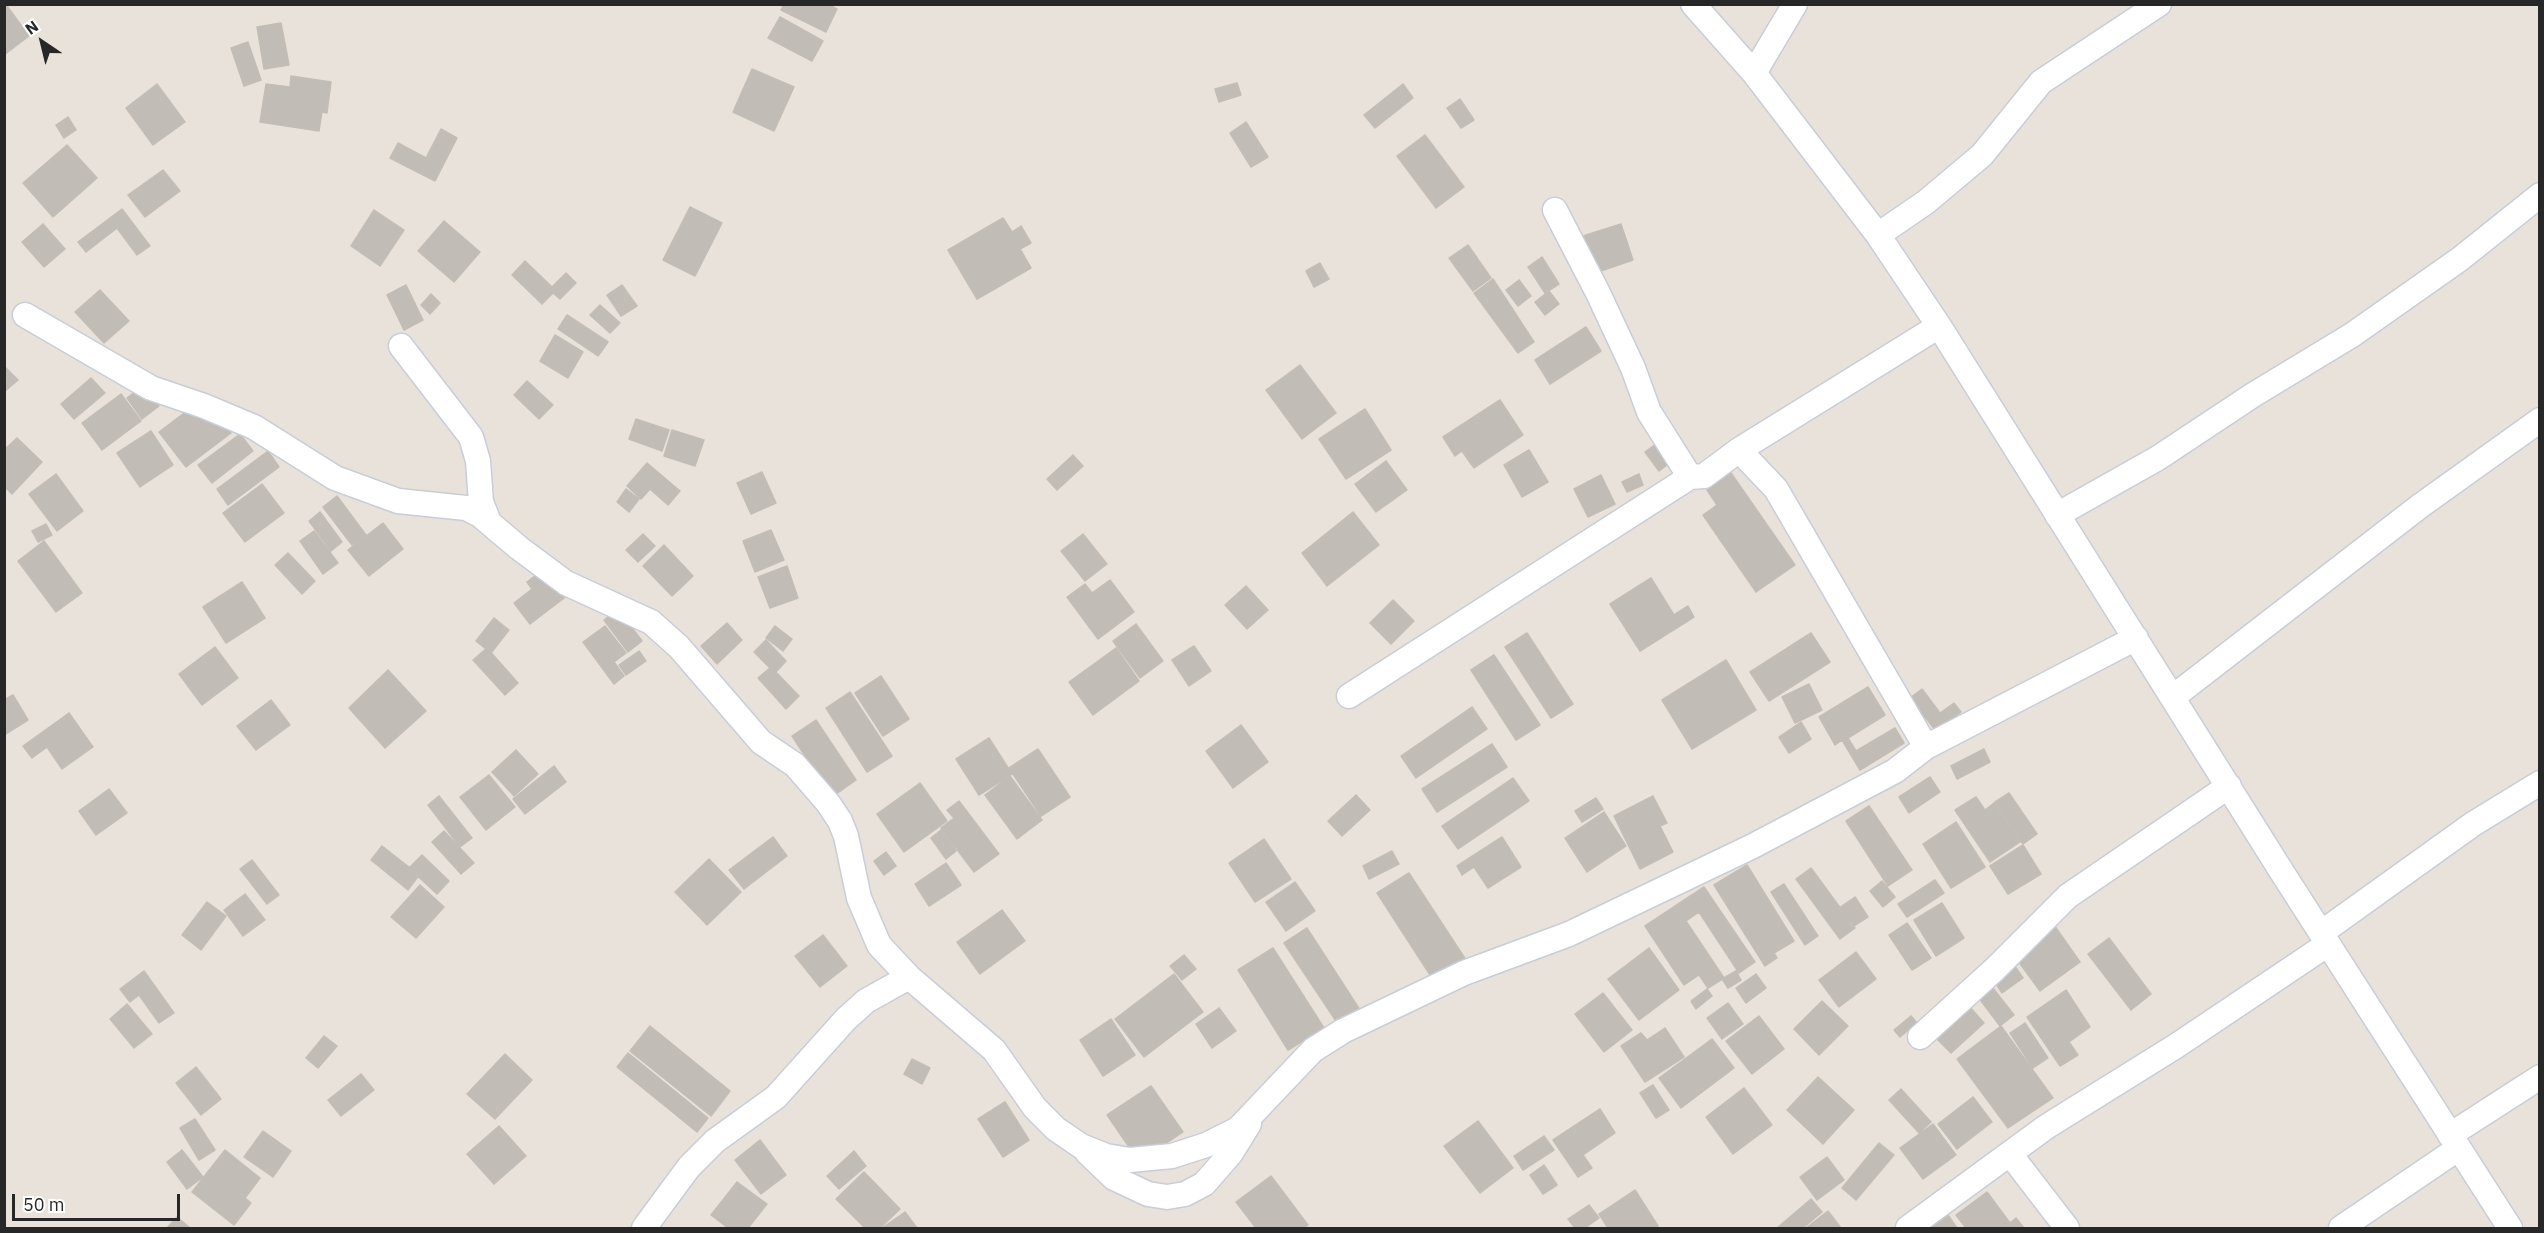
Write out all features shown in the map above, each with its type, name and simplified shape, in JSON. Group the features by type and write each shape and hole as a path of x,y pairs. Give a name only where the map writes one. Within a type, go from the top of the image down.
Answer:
{"street":[{"path":"1694,4 1754,73 1878,236 1939,326 2510,1228"},
{"path":"1754,73 1795,4"},
{"path":"1878,236 1926,202 1982,155 2041,82 2159,4"},
{"path":"2057,515 2158,458 2253,395 2352,335 2460,259 2540,195"},
{"path":"1555,210 1598,293 1633,368 1649,412 1690,477"},
{"path":"25,315 151,388 204,406 254,428 335,478 398,501 466,508 489,522 567,584 651,622 680,647 761,742 795,765 840,821 846,836 859,898 879,945 909,977 994,1050 1035,1108 1056,1129 1081,1146 1114,1178 1148,1194 1167,1197 1185,1194 1204,1184 1231,1153 1254,1114"},
{"path":"1349,696 1690,477 1704,476 1739,450 1939,326"},
{"path":"401,346 471,437 478,461 481,502 489,522"},
{"path":"2173,697 2420,506 2540,420"},
{"path":"1739,450 1776,489 1926,747"},
{"path":"1081,1146 1106,1156 1130,1160 1172,1156 1238,1129 1313,1050 1343,1031 1464,974 1569,934 1743,851 1895,771 1926,747 2136,638"},
{"path":"1908,1228 2046,1126 2195,1034 2325,939 2473,824 2540,783"},
{"path":"1920,1037 1995,969 2076,888 2229,786"},
{"path":"866,1001 891,957"},
{"path":"644,1228 689,1167 715,1141 776,1097 846,1019 866,1001 909,977"},
{"path":"2341,1228 2540,1077"},
{"path":"2010,1154 2067,1228"}],"building":[{"path":"784,4 827,4 837,9 826,32 781,10"},
{"path":"7,6 29,36 4,55 4,8"},
{"path":"780,17 823,41 812,61 768,38"},
{"path":"281,23 289,65 264,69 257,27"},
{"path":"248,42 261,80 244,86 231,48"},
{"path":"752,69 794,87 774,131 733,112"},
{"path":"291,76 331,82 327,113 322,112 319,131 260,122 266,84 290,87"},
{"path":"1237,83 1241,95 1219,102 1215,89"},
{"path":"157,84 185,122 153,145 126,108"},
{"path":"1403,84 1413,98 1375,128 1364,115"},
{"path":"1460,99 1474,120 1461,128 1447,108"},
{"path":"68,117 76,130 64,138 56,125"},
{"path":"1246,122 1268,157 1251,167 1230,133"},
{"path":"441,129 457,138 435,181 390,158 398,143 426,158"},
{"path":"1425,135 1464,187 1436,208 1397,156"},
{"path":"67,145 97,178 53,217 23,183"},
{"path":"163,170 180,191 145,217 128,195"},
{"path":"690,207 722,223 695,276 663,260"},
{"path":"122,209 150,246 137,255 117,228 86,252 78,242"},
{"path":"374,210 404,230 380,266 351,246"},
{"path":"1003,218 1012,232 1021,226 1031,243 1020,249 1031,268 977,299 948,250"},
{"path":"444,221 480,252 454,282 418,251"},
{"path":"43,224 65,249 44,267 22,242"},
{"path":"1621,224 1633,260 1595,273 1583,236"},
{"path":"1468,245 1491,278 1473,291 1449,258"},
{"path":"1542,257 1559,284 1545,293 1528,267"},
{"path":"525,261 552,287 566,273 576,283 560,299 553,293 542,304 512,275"},
{"path":"1320,263 1329,279 1314,287 1306,271"},
{"path":"1493,279 1534,342 1518,353 1474,293"},
{"path":"1519,280 1531,296 1518,306 1506,290"},
{"path":"406,285 423,320 404,330 387,295"},
{"path":"622,285 637,306 621,316 607,295"},
{"path":"100,290 129,321 104,343 75,312"},
{"path":"1549,291 1559,304 1545,315 1535,302"},
{"path":"431,294 440,303 430,314 421,305"},
{"path":"600,305 620,323 610,333 590,315"},
{"path":"567,315 608,342 598,356 558,329"},
{"path":"1586,327 1601,351 1550,384 1535,360"},
{"path":"555,335 583,352 568,378 540,361"},
{"path":"1300,365 1336,413 1302,439 1266,390"},
{"path":"4,366 18,380 4,392"},
{"path":"91,378 105,393 74,419 61,404"},
{"path":"527,381 553,405 539,419 514,395"},
{"path":"144,385 159,406 142,419 127,398"},
{"path":"121,394 141,421 102,450 82,423"},
{"path":"1500,400 1523,435 1474,468 1462,451 1455,456 1443,437"},
{"path":"196,404 211,424 219,417 231,433 186,467 159,432"},
{"path":"1365,409 1391,450 1346,479 1319,439"},
{"path":"636,419 669,430 662,451 629,439"},
{"path":"672,430 704,440 695,466 664,456"},
{"path":"151,431 173,465 140,487 117,453"},
{"path":"240,434 253,451 212,483 198,465"},
{"path":"17,438 42,462 12,494 4,486 4,450"},
{"path":"1660,441 1674,460 1659,471 1645,452"},
{"path":"1529,450 1548,482 1522,497 1504,465"},
{"path":"268,451 279,467 228,505 217,489"},
{"path":"1073,455 1083,466 1057,490 1047,479"},
{"path":"1386,461 1407,490 1376,512 1355,484"},
{"path":"647,463 680,491 668,505 650,489 641,499 627,486"},
{"path":"762,472 776,503 751,514 737,483"},
{"path":"1731,473 1795,565 1756,592 1703,515 1717,505 1707,490"},
{"path":"56,474 83,511 57,531 29,494"},
{"path":"1639,474 1643,485 1627,492 1622,482"},
{"path":"1601,475 1615,504 1588,517 1574,489"},
{"path":"262,484 284,513 245,542 223,513"},
{"path":"626,489 639,499 629,512 617,502"},
{"path":"337,496 366,535 352,545 323,507"},
{"path":"320,512 342,542 331,551 309,521"},
{"path":"1353,512 1379,545 1327,586 1302,553"},
{"path":"383,523 403,549 369,576 348,550"},
{"path":"46,524 52,535 38,542 32,531"},
{"path":"771,530 784,560 755,572 743,541"},
{"path":"314,531 338,563 323,574 300,541"},
{"path":"643,534 655,546 638,562 626,550"},
{"path":"1083,534 1107,564 1085,581 1061,551"},
{"path":"44,541 82,593 56,612 18,561"},
{"path":"664,545 693,576 672,596 643,566"},
{"path":"288,553 315,581 302,594 275,565"},
{"path":"787,566 798,598 770,608 758,577"},
{"path":"540,572 553,590 565,582 572,592 530,624 514,603 532,589 527,582"},
{"path":"1651,578 1674,615 1688,606 1694,617 1640,651 1610,604"},
{"path":"1110,580 1134,612 1098,639 1067,597 1085,584 1092,593"},
{"path":"242,582 265,618 226,643 203,607"},
{"path":"1246,586 1268,610 1247,629 1225,605"},
{"path":"1393,600 1414,621 1391,644 1370,623"},
{"path":"618,609 642,641 628,652 604,620"},
{"path":"494,618 509,630 491,653 476,641"},
{"path":"727,623 742,640 717,664 701,646"},
{"path":"1136,624 1163,661 1140,678 1113,641"},
{"path":"605,626 626,653 614,662 624,676 614,684 583,642"},
{"path":"775,626 792,639 783,651 766,638"},
{"path":"1527,633 1573,704 1551,718 1505,647"},
{"path":"1811,633 1830,662 1769,701 1750,672"},
{"path":"766,640 786,661 775,673 754,652"},
{"path":"1194,646 1211,671 1189,686 1172,660"},
{"path":"215,647 238,678 202,705 179,674"},
{"path":"487,648 518,683 505,695 473,660"},
{"path":"1116,648 1139,681 1093,715 1069,682"},
{"path":"639,651 646,661 626,675 619,665"},
{"path":"1494,655 1540,725 1516,740 1471,670"},
{"path":"1726,660 1756,710 1692,749 1662,700"},
{"path":"771,667 799,696 786,709 758,678"},
{"path":"388,670 426,711 385,748 349,708"},
{"path":"881,676 909,719 883,736 855,693"},
{"path":"1809,684 1822,710 1795,723 1782,697"},
{"path":"1868,687 1885,715 1848,738 1856,751 1895,728 1904,743 1860,770 1842,740 1835,745 1819,717"},
{"path":"1922,689 1940,713 1954,703 1961,712 1936,731 1910,698"},
{"path":"850,692 892,756 867,772 826,708"},
{"path":"13,695 28,720 4,735 4,700"},
{"path":"271,700 290,725 256,750 237,726"},
{"path":"1472,707 1487,729 1416,778 1401,756"},
{"path":"69,713 93,747 62,769 47,747 32,758 23,746"},
{"path":"816,720 856,780 832,797 792,736"},
{"path":"1801,722 1811,739 1789,753 1779,737"},
{"path":"1241,725 1268,762 1233,788 1206,751"},
{"path":"989,738 1012,774 979,795 956,759"},
{"path":"1492,744 1507,767 1437,812 1422,789"},
{"path":"1038,749 1070,797 1041,816 1009,768"},
{"path":"1984,749 1990,762 1957,779 1951,766"},
{"path":"516,750 538,774 514,796 492,772"},
{"path":"554,766 566,782 525,814 513,799"},
{"path":"489,775 515,807 486,830 460,797"},
{"path":"1010,776 1042,820 1017,839 985,795"},
{"path":"1930,777 1940,792 1909,813 1899,797"},
{"path":"1513,778 1529,801 1458,849 1442,826"},
{"path":"920,783 947,821 904,852 877,814"},
{"path":"109,789 127,813 96,835 79,811"},
{"path":"2009,793 2037,834 2023,844 1995,802"},
{"path":"1356,795 1370,810 1342,836 1328,821"},
{"path":"439,796 472,838 460,847 428,805"},
{"path":"1653,796 1667,823 1660,826 1673,852 1640,869 1614,816"},
{"path":"1976,797 1985,810 1994,803 2020,842 1990,862 1955,810"},
{"path":"1596,798 1603,809 1582,822 1575,811"},
{"path":"959,801 999,854 974,872 941,828 954,818 947,810"},
{"path":"1869,806 1912,870 1888,886 1846,821"},
{"path":"1604,812 1626,846 1587,872 1565,838"},
{"path":"1956,822 1985,867 1951,888 1923,844"},
{"path":"941,830 956,851 946,859 931,838"},
{"path":"444,831 474,863 461,874 432,842"},
{"path":"773,837 787,856 744,889 729,870"},
{"path":"1502,837 1521,867 1488,888 1474,867 1462,875 1457,866"},
{"path":"1264,839 1291,879 1255,902 1229,863"},
{"path":"2023,845 2041,874 2008,894 1990,866"},
{"path":"382,846 419,875 408,890 371,860"},
{"path":"1392,851 1399,864 1369,879 1363,866"},
{"path":"886,852 896,866 884,875 874,861"},
{"path":"422,855 449,881 437,894 409,868"},
{"path":"709,859 741,892 707,925 675,892"},
{"path":"252,860 279,895 267,904 240,869"},
{"path":"946,863 961,885 929,906 915,884"},
{"path":"1747,865 1794,941 1774,953 1777,958 1765,966 1714,885"},
{"path":"1811,868 1855,928 1840,939 1796,879"},
{"path":"1409,873 1466,960 1434,981 1377,893"},
{"path":"1935,880 1944,893 1907,917 1898,904"},
{"path":"1882,881 1895,897 1883,907 1870,891"},
{"path":"1295,882 1315,911 1286,931 1266,902"},
{"path":"1784,884 1818,936 1805,945 1771,892"},
{"path":"420,885 444,907 416,938 391,917"},
{"path":"1704,887 1755,962 1739,973 1699,912 1686,921 1724,978 1708,988 1699,975 1684,985 1645,926"},
{"path":"245,894 265,920 243,936 224,910"},
{"path":"1855,897 1868,917 1852,927 1839,908"},
{"path":"207,902 226,916 201,950 182,935"},
{"path":"1942,903 1964,938 1936,956 1914,920"},
{"path":"1002,910 1025,941 980,974 957,942"},
{"path":"1907,923 1931,958 1912,970 1889,935"},
{"path":"2054,925 2080,962 2040,991 2013,954"},
{"path":"1307,928 1360,1010 1338,1024 1284,943"},
{"path":"823,935 847,966 820,987 795,956"},
{"path":"2109,938 2151,994 2131,1010 2088,954"},
{"path":"1273,948 1324,1028 1288,1050 1238,970"},
{"path":"1649,948 1679,990 1639,1020 1608,979"},
{"path":"1856,952 1876,979 1839,1007 1819,980"},
{"path":"1184,955 1196,969 1182,980 1170,966"},
{"path":"2012,962 2023,978 2002,993 1991,976"},
{"path":"144,971 174,1013 159,1023 139,995 130,1002 120,989"},
{"path":"1736,971 1741,980 1728,988 1722,979"},
{"path":"1174,974 1203,1012 1144,1057 1115,1019"},
{"path":"1756,974 1766,988 1746,1003 1736,988"},
{"path":"1989,983 2014,1015 2000,1026 1975,993"},
{"path":"1707,989 1712,996 1696,1009 1691,1001"},
{"path":"2066,990 2090,1027 2069,1042 2078,1055 2060,1066 2027,1017"},
{"path":"1603,993 1632,1030 1604,1052 1575,1014"},
{"path":"1822,1001 1848,1026 1819,1055 1794,1029"},
{"path":"1728,1003 1743,1024 1722,1039 1707,1018"},
{"path":"127,1004 152,1034 134,1048 110,1019"},
{"path":"1969,1006 1984,1023 1951,1053 1935,1037"},
{"path":"1219,1008 1236,1031 1212,1048 1196,1024"},
{"path":"1759,1016 1784,1049 1752,1074 1726,1041"},
{"path":"1911,1016 1917,1023 1900,1037 1894,1030"},
{"path":"1111,1019 1135,1055 1103,1076 1080,1040"},
{"path":"2025,1023 2048,1058 2033,1068 2010,1033"},
{"path":"650,1026 730,1091 711,1116 630,1051"},
{"path":"2001,1026 2053,1098 2008,1128 1957,1059"},
{"path":"1665,1028 1684,1057 1645,1082 1621,1046 1641,1033 1647,1040"},
{"path":"324,1036 337,1046 318,1068 306,1058"},
{"path":"1712,1039 1734,1068 1681,1108 1659,1078"},
{"path":"628,1053 708,1118 697,1132 617,1067"},
{"path":"505,1054 532,1080 495,1119 467,1094"},
{"path":"912,1059 930,1068 922,1084 904,1074"},
{"path":"196,1067 221,1099 201,1115 176,1083"},
{"path":"361,1074 374,1090 341,1116 328,1100"},
{"path":"1818,1077 1854,1110 1823,1144 1787,1110"},
{"path":"1653,1085 1669,1110 1656,1118 1640,1093"},
{"path":"1151,1086 1183,1132 1153,1152 1136,1157 1107,1115"},
{"path":"1744,1088 1772,1125 1733,1154 1706,1117"},
{"path":"1901,1089 1931,1122 1919,1133 1889,1100"},
{"path":"1973,1097 1992,1122 1957,1149 1938,1124"},
{"path":"1005,1102 1029,1140 1003,1157 978,1119"},
{"path":"1600,1109 1615,1133 1583,1155 1592,1168 1578,1177 1553,1140"},
{"path":"195,1119 215,1150 199,1160 180,1128"},
{"path":"1478,1121 1513,1168 1480,1193 1444,1146"},
{"path":"1933,1124 1956,1155 1923,1179 1900,1148"},
{"path":"499,1126 526,1156 494,1184 467,1154"},
{"path":"263,1131 291,1151 273,1177 244,1157"},
{"path":"1544,1136 1554,1150 1523,1170 1514,1156"},
{"path":"760,1140 786,1175 761,1194 735,1160"},
{"path":"1879,1143 1894,1155 1856,1200 1842,1188"},
{"path":"182,1150 203,1177 187,1189 167,1162"},
{"path":"225,1150 260,1178 245,1198 251,1203 234,1225 192,1192"},
{"path":"854,1151 866,1166 839,1189 827,1176"},
{"path":"1827,1157 1844,1180 1817,1200 1800,1177"},
{"path":"1544,1165 1557,1185 1543,1194 1530,1175"},
{"path":"864,1172 900,1209 880,1228 865,1228 836,1199"},
{"path":"1271,1176 1308,1225 1304,1228 1256,1228 1236,1202"},
{"path":"737,1182 767,1204 748,1228 728,1228 711,1215"},
{"path":"1635,1190 1658,1226 1608,1228 1599,1214"},
{"path":"1987,1192 2010,1223 2016,1218 2024,1228 1966,1228 1956,1215"},
{"path":"1811,1199 1822,1212 1803,1228 1777,1228"},
{"path":"1589,1205 1599,1218 1585,1228 1575,1228 1568,1219"},
{"path":"1828,1211 1841,1228 1806,1228"},
{"path":"905,1212 917,1228 882,1228"},
{"path":"1948,1215 1957,1228 1927,1228"},
{"path":"177,1217 190,1228 167,1228"}]}
